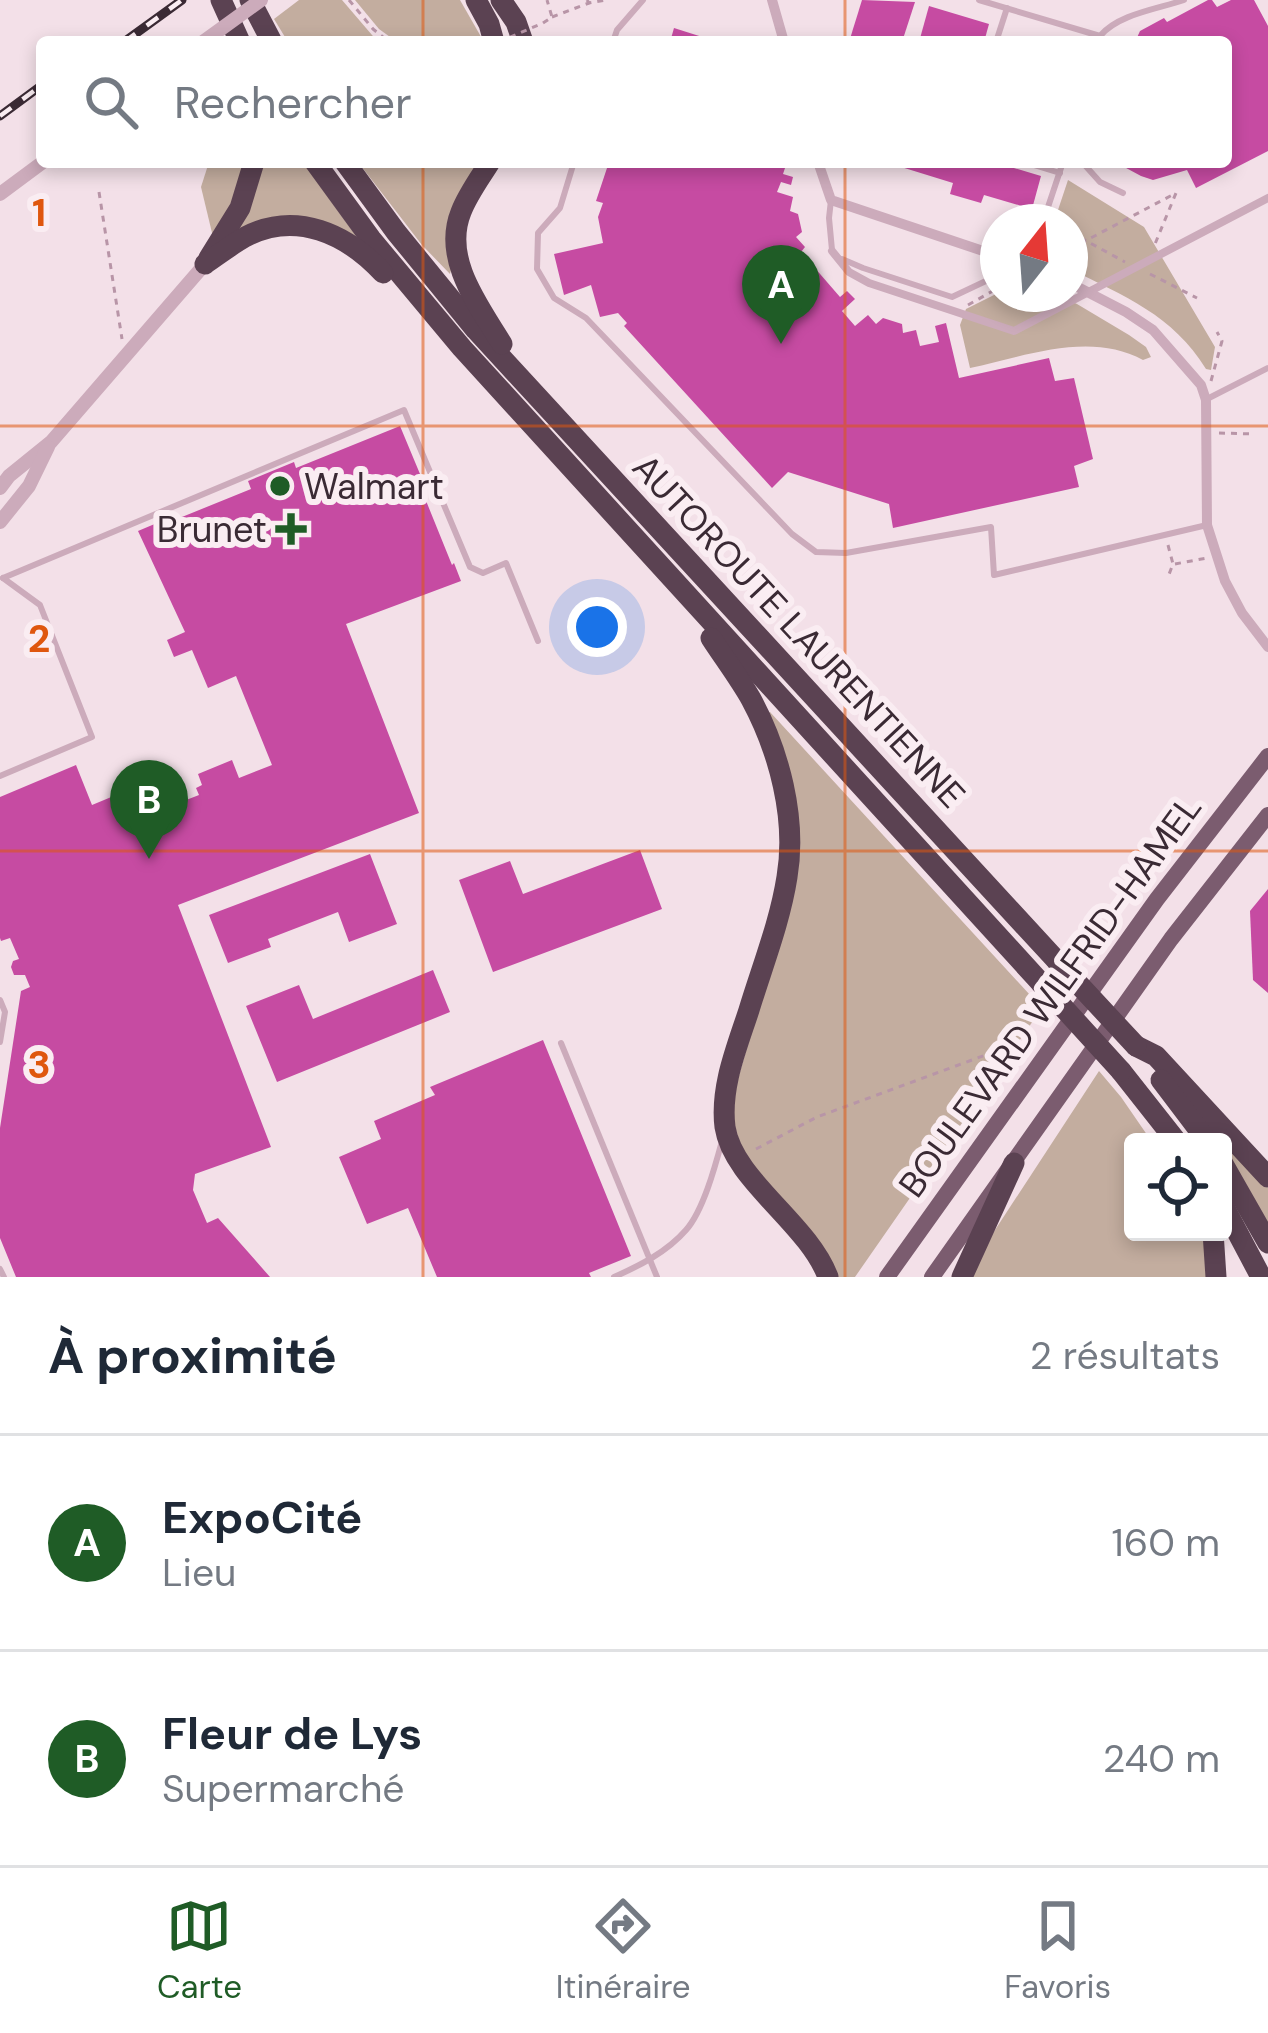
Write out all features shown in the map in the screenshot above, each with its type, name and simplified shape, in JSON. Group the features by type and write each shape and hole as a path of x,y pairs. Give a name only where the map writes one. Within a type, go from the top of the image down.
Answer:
{"highway":[{"path":"221,0 238,36"},
{"path":"250,0 269,36"},
{"path":"501,0 521,36"},
{"path":"476,1 494,36"},
{"path":"205,264 240,208 252,168"},
{"name":"AUTOROUTE LAURENTIENNE","path":"319,168 422,301 1121,1071 1170,1133"},
{"name":"AUTOROUTE LAURENTIENNE","path":"350,168 435,281 531,390 1136,1046 1201,1133"},
{"path":"486,168 458,222 461,272 531,390"},
{"path":"205,264 262,230 304,227 354,244 396,286 422,301"},
{"path":"678,587 752,701 778,767 790,821 788,874 727,1082 725,1126 737,1156 812,1246 828,1277"},
{"path":"1136,1046 1156,1056 1268,1178"},
{"path":"962,1277 1014,1163"},
{"path":"1232,1180 1268,1243"},
{"path":"1232,1222 1262,1277"},
{"path":"1214,1241 1216,1277"}],"main road":[{"name":"BOULEVARD WILFRID-HAMEL","path":"887,1277 1157,899 1268,756"},
{"name":"BOULEVARD WILFRID-HAMEL","path":"932,1277 1171,939 1268,815"}],"street":[{"path":"211,36 261,0"},
{"path":"772,0 782,36"},
{"path":"0,194 36,167"},
{"path":"820,168 831,200 980,250"},
{"path":"832,251 849,272 869,283 1014,331 1268,198"},
{"path":"0,488 51,442 205,264"},
{"path":"1089,292 1153,330 1201,385 1206,400 1207,525 1215,556 1241,613 1268,646"},
{"path":"0,522 29,486 51,442"}],"lane":[{"path":"615,36 643,0"},
{"path":"979,0 1091,36"},
{"path":"1102,36 1116,22 1184,0"},
{"path":"998,36 1006,8"},
{"path":"572,168 560,208 538,233 537,269 554,298 586,318 792,534 816,552 846,553 991,527 994,575 1207,525"},
{"path":"1044,168 1060,173"},
{"path":"1049,204 1061,168"},
{"path":"1087,168 1100,182 1124,193"},
{"path":"831,200 832,251 846,262 952,297 980,284"},
{"path":"1206,400 1268,368"},
{"path":"2,577 404,410 470,567 483,573 506,563 538,641"},
{"path":"0,776 92,737 40,605 2,577"},
{"path":"0,1000 5,1012 0,1042"},
{"path":"561,1043 657,1277"},
{"path":"614,1277 650,1259 688,1229 706,1191 725,1126"},
{"path":"0,1269 4,1277"}],"path":[{"path":"350,0 382,36"},
{"path":"547,0 552,17"},
{"path":"511,36 588,1 605,0"},
{"path":"99,192 125,358"},
{"path":"1088,240 1176,194 1147,262"},
{"path":"957,311 980,298"},
{"path":"1206,400 1222,341 1217,332"},
{"path":"1205,433 1255,434"},
{"path":"1165,535 1173,564 1168,578"},
{"path":"1173,564 1215,556"},
{"path":"737,1156 817,1117 1022,1042"}],"shaded area":[{"path":"299,0 342,0 373,36 284,36 274,19"},
{"path":"355,0 460,0 481,36 389,36"},
{"path":"207,168 243,168 239,194 213,237 201,187"},
{"path":"258,168 307,168 359,240 340,232 232,236"},
{"path":"363,168 476,168 450,274"},
{"path":"1068,180 1144,227 1215,347 1211,370 1163,321 1088,278 1088,204 1060,204"},
{"path":"980,302 980,312 1088,311 1146,347 1151,357 1143,360 1101,347 1080,347 970,368 960,325 966,309"},
{"path":"770,712 1042,1008 855,1277 833,1277 793,1226 754,1170 734,1120 733,1096 789,902 766,714"},
{"path":"1099,1071 1146,1133 1124,1133 1124,1241 1204,1241 1207,1277 969,1277"},
{"path":"1232,1148 1268,1188 1268,1225 1232,1162"}],"building":[{"path":"862,0 915,2 904,36 851,36"},
{"path":"1208,0 1217,7 1231,0 1254,0 1268,26 1268,151 1196,188 1187,170 1153,180 1126,168 1232,168 1232,36 1138,36 1164,18 1167,22"},
{"path":"929,6 989,24 986,36 921,36"},
{"path":"674,28 699,36 672,36"},
{"path":"607,168 785,168 783,174 793,177 791,185 781,182 777,192 793,197 790,211 798,214 802,232 796,237 805,247 801,252 840,297 847,291 855,299 842,311 855,326 868,315 876,324 883,318 902,324 903,333 916,330 920,346 939,342 935,326 946,323 959,378 1049,358 1055,381 1074,378 1093,459 1074,466 1079,487 893,528 889,504 788,472 772,488 624,326 627,323 618,313 600,317 591,285 564,295 554,254 603,243 598,217 603,203 596,201"},
{"path":"904,168 1014,168 1041,176 1033,204 984,195 981,203 950,194 953,183"},
{"path":"400,426 461,581 346,624 419,813 178,905 271,1147 195,1174 193,1190 207,1223 218,1218 270,1277 16,1277 0,1238 0,1128 21,991 30,987 25,975 14,975 11,967 19,959 10,938 0,938 0,797 76,765 92,805 133,788 138,800 174,785 181,802 199,795 198,774 232,760 239,778 272,765 236,676 208,688 192,650 174,657 167,640 185,632 138,531 251,489 248,481 294,462 296,468"},
{"path":"640,850 662,909 493,972 459,880 510,861 523,894"},
{"path":"370,854 397,924 349,942 338,912 268,939 271,947 228,963 209,915"},
{"path":"1268,889 1268,993 1253,980 1250,911"},
{"path":"433,970 450,1012 277,1082 246,1006 299,985 313,1019"},
{"path":"543,1040 631,1256 589,1273 591,1277 437,1277 408,1208 367,1224 339,1157 381,1139 374,1121 435,1095 430,1087"}],"railway":[{"path":"132,36 182,0"},
{"path":"0,116 36,89"}],"place":[{"name":"ExpoCité","path":"781,344"},
{"name":"Walmart","path":"280,486"},
{"name":"Brunet","path":"291,529"},
{"name":"Fleur de Lys","path":"149,859"}]}
